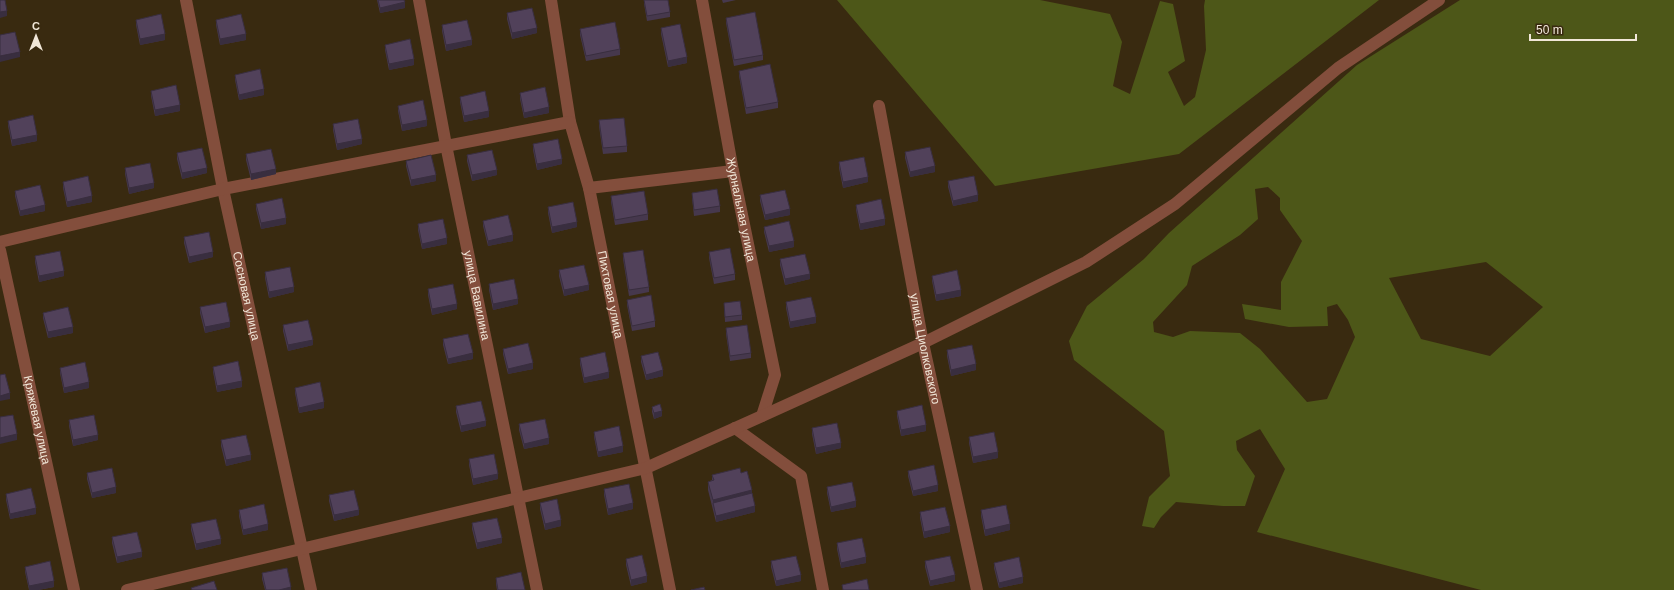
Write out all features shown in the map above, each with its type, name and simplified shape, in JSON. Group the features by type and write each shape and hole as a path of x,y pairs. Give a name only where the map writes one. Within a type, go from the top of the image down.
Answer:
{"street":[{"name":"Сосновая улица","path":"186,0 223,189 311,590"},
{"name":"улица Вавилина","path":"419,0 446,145 536,590"},
{"name":"Пихтовая улица","path":"552,0 570,122 589,188 670,590"},
{"name":"Журнальная улица","path":"702,0 733,171 775,375 762,416"},
{"path":"127,590 517,500 646,468 762,416 922,343 1086,262 1175,204 1338,68 1439,0"},
{"name":"улица Циолковского","path":"879,106 922,343 977,590"},
{"path":"0,242 223,189 570,122"},
{"path":"589,188 733,171"},
{"name":"Кряжевая улица","path":"0,250 74,590"},
{"path":"735,428 801,476 823,590"}],"green space":[{"path":"837,0 1040,0 1110,14 1122,42 1113,86 1130,94 1160,1 1173,4 1185,61 1168,72 1184,106 1195,97 1206,50 1205,0 1379,0 1179,154 995,186"},
{"path":"1460,0 1674,0 1674,590 1481,590 1257,532 1285,469 1260,429 1236,441 1237,450 1255,476 1245,506 1223,506 1176,502 1161,517 1154,528 1142,526 1149,497 1170,476 1164,431 1074,360 1069,341 1087,306 1144,259 1169,233 1357,65","holes":["1268,187 1280,198 1280,210 1302,241 1281,282 1281,310 1242,304 1245,319 1289,327 1328,326 1327,307 1337,304 1348,320 1355,337 1327,399 1307,402 1260,349 1240,333 1190,331 1173,337 1154,332 1153,322 1187,285 1192,266 1240,235 1258,219 1255,189","1486,262 1543,307 1490,356 1421,339 1389,278"]}],"building":[{"path":"0,0 5,0 7,11 0,12"},
{"path":"378,0 404,0 405,2 380,8"},
{"path":"644,0 668,0 670,12 647,16"},
{"path":"532,8 537,28 512,33 507,13"},
{"path":"755,12 763,55 734,60 726,18"},
{"path":"161,14 165,34 140,39 136,20"},
{"path":"241,14 246,34 220,39 216,20"},
{"path":"467,20 472,40 446,45 442,25"},
{"path":"615,22 620,49 586,56 580,29"},
{"path":"680,24 687,57 668,61 661,28"},
{"path":"15,32 20,52 0,56 0,35"},
{"path":"410,39 414,59 389,64 385,45"},
{"path":"770,64 778,102 746,108 739,71"},
{"path":"260,69 264,89 239,95 235,75"},
{"path":"176,85 180,105 155,110 151,91"},
{"path":"545,87 549,107 524,113 520,93"},
{"path":"485,91 489,111 464,116 460,97"},
{"path":"423,100 427,120 402,125 398,106"},
{"path":"33,115 37,135 12,140 8,121"},
{"path":"624,118 627,146 603,148 599,120"},
{"path":"358,119 362,139 337,144 333,124"},
{"path":"558,139 562,159 537,164 533,144"},
{"path":"930,147 935,166 910,172 905,152"},
{"path":"202,148 207,168 182,173 177,153"},
{"path":"271,149 276,169 251,174 246,154"},
{"path":"492,150 497,170 472,175 467,155"},
{"path":"431,155 436,175 411,180 406,161"},
{"path":"864,157 868,177 843,182 839,162"},
{"path":"150,163 154,183 129,188 125,168"},
{"path":"88,176 92,196 67,202 63,182"},
{"path":"974,176 978,195 953,201 948,181"},
{"path":"40,185 45,205 20,211 15,191"},
{"path":"717,189 720,206 694,210 692,193"},
{"path":"785,190 790,209 765,215 760,195"},
{"path":"644,191 648,214 615,220 611,196"},
{"path":"282,198 286,218 261,223 256,204"},
{"path":"881,199 885,219 860,224 856,205"},
{"path":"573,202 577,222 552,227 548,207"},
{"path":"508,215 513,235 488,241 483,221"},
{"path":"443,219 447,238 422,244 418,224"},
{"path":"789,221 794,241 769,246 764,227"},
{"path":"209,232 213,252 189,257 184,237"},
{"path":"730,248 735,274 714,278 709,252"},
{"path":"643,250 649,287 629,290 623,253"},
{"path":"60,251 64,271 39,276 35,256"},
{"path":"805,254 810,274 785,279 780,259"},
{"path":"584,265 589,285 564,290 559,270"},
{"path":"290,267 294,287 269,292 265,272"},
{"path":"957,270 961,290 936,295 932,276"},
{"path":"514,279 518,299 493,304 489,284"},
{"path":"453,284 457,304 432,309 428,289"},
{"path":"651,295 655,321 632,326 627,300"},
{"path":"811,297 816,317 790,322 786,302"},
{"path":"740,301 742,315 725,317 724,303"},
{"path":"226,302 230,322 205,327 200,307"},
{"path":"68,307 73,327 48,332 43,313"},
{"path":"308,320 313,340 288,345 283,325"},
{"path":"747,325 751,353 730,356 726,328"},
{"path":"468,334 473,353 448,359 443,339"},
{"path":"528,343 533,363 508,369 503,349"},
{"path":"972,345 976,364 951,370 947,350"},
{"path":"605,352 609,372 584,378 580,358"},
{"path":"658,352 663,370 646,375 641,356"},
{"path":"238,361 242,381 217,386 213,367"},
{"path":"85,362 89,382 64,388 60,368"},
{"path":"5,374 10,393 0,396 0,375"},
{"path":"320,382 324,402 299,408 295,388"},
{"path":"481,401 486,421 461,426 456,406"},
{"path":"660,404 662,411 654,413 652,407"},
{"path":"922,405 926,425 901,430 897,411"},
{"path":"13,415 17,434 0,438 0,417"},
{"path":"94,415 98,435 73,440 69,420"},
{"path":"545,419 549,438 524,444 519,424"},
{"path":"837,423 841,443 816,448 812,428"},
{"path":"619,426 623,446 598,452 594,432"},
{"path":"994,432 998,452 973,457 969,437"},
{"path":"246,435 251,455 226,460 221,440"},
{"path":"494,454 498,474 473,479 469,459"},
{"path":"934,465 938,485 913,491 908,471"},
{"path":"112,468 116,487 92,493 87,473"},
{"path":"740,468 741,473 747,471 752,490 713,500 708,482 714,480 712,475"},
{"path":"852,482 856,501 831,507 827,487"},
{"path":"629,484 633,503 608,509 604,489"},
{"path":"31,488 36,508 10,514 6,494"},
{"path":"354,490 359,510 334,515 329,495"},
{"path":"752,493 755,506 716,516 713,503"},
{"path":"557,499 561,520 545,524 540,503"},
{"path":"264,504 268,524 243,530 239,510"},
{"path":"1006,505 1010,524 985,530 981,510"},
{"path":"945,507 950,526 924,532 920,512"},
{"path":"497,518 502,538 477,543 472,523"},
{"path":"216,519 221,539 196,544 191,524"},
{"path":"137,532 142,552 117,557 112,537"},
{"path":"862,538 866,557 841,563 837,543"},
{"path":"642,555 647,576 631,580 626,559"},
{"path":"796,556 801,575 776,581 771,561"},
{"path":"950,556 955,575 930,581 925,561"},
{"path":"1019,557 1023,577 999,583 994,563"},
{"path":"50,561 54,581 29,586 25,567"},
{"path":"287,568 291,587 279,590 266,590 262,573"},
{"path":"521,572 525,590 498,590 496,578"},
{"path":"867,579 869,590 843,590 842,585"},
{"path":"214,581 217,590 192,590 191,588"},
{"path":"704,587 705,590 691,590"}]}
